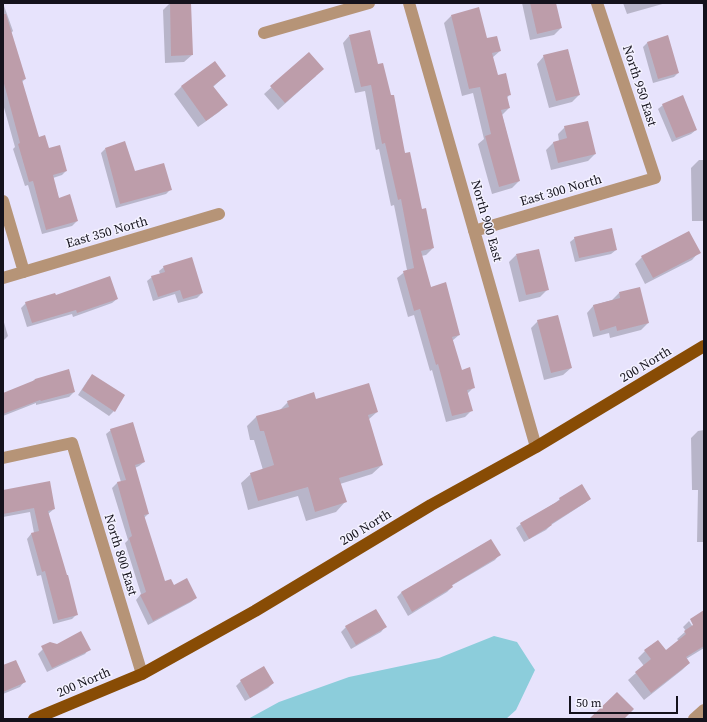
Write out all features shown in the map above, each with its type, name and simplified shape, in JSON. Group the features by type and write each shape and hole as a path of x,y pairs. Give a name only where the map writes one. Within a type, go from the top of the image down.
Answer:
{"main road":[{"name":"200 North","path":"34,719 142,674 255,611 431,505 536,447 704,346"}],"street":[{"path":"264,33 369,3"},
{"name":"North 900 East","path":"409,3 536,447"},
{"name":"North 950 East","path":"597,3 655,178"},
{"name":"East 300 North","path":"474,231 655,178"},
{"path":"3,200 24,272"},
{"name":"East 350 North","path":"3,278 219,214"},
{"name":"North 800 East","path":"3,458 72,443 142,674"},
{"path":"694,719 704,710"}],"shaded area":[{"path":"494,636 517,642 535,670 516,710 506,719 248,719 279,702 349,677 439,658"}],"building":[{"path":"170,3 191,3 193,55 171,56"},
{"path":"530,3 556,3 562,28 537,34"},
{"path":"479,7 487,38 497,36 501,51 492,53 498,75 506,73 511,95 507,96 510,108 501,110 520,181 499,187 485,136 491,134 480,87 469,89 451,15"},
{"path":"3,14 6,14 26,79 22,80 39,137 45,135 49,148 60,145 67,171 53,175 59,198 70,194 78,221 46,230 33,181 29,182 18,144 20,143 3,80"},
{"path":"370,30 378,64 383,63 391,95 394,95 405,153 410,152 422,209 426,208 434,248 421,251 431,287 446,282 460,335 452,337 462,370 470,367 475,388 467,390 473,411 452,416 438,364 436,365 420,309 414,311 403,271 414,268 401,199 398,200 385,143 382,144 371,85 361,87 349,35"},
{"path":"668,35 679,73 658,79 647,42"},
{"path":"568,49 580,95 556,101 543,55"},
{"path":"309,52 324,69 285,103 270,86"},
{"path":"215,61 226,76 213,86 228,105 206,121 181,86"},
{"path":"683,95 697,130 676,138 662,104"},
{"path":"588,121 596,154 558,163 553,142 567,138 564,126"},
{"path":"125,141 135,171 164,163 172,190 120,204 105,148"},
{"path":"612,228 617,250 579,258 574,237"},
{"path":"689,231 701,253 653,278 641,256"},
{"path":"539,249 549,290 526,295 516,254"},
{"path":"192,257 203,293 183,299 180,290 158,297 151,276 165,272 163,266"},
{"path":"110,276 118,299 77,313 76,310 32,323 25,302 55,293 56,295"},
{"path":"640,287 649,323 617,331 616,326 600,331 593,305 620,298 619,292"},
{"path":"558,315 572,368 551,373 537,320"},
{"path":"69,369 75,392 40,400 3,414 3,393 35,379"},
{"path":"92,374 125,395 115,412 82,390"},
{"path":"369,383 378,412 368,415 383,465 339,478 347,502 315,512 308,487 258,501 250,473 274,465 264,431 260,431 256,416 289,407 287,401 314,392 316,399"},
{"path":"133,422 145,462 135,465 149,514 144,515 165,581 171,579 174,585 187,578 197,598 153,621 140,595 146,592 129,538 132,536 117,482 126,480 110,429"},
{"path":"50,481 55,509 48,511 68,575 78,615 58,620 45,571 42,572 31,533 39,531 34,508 3,514 3,490"},
{"path":"582,484 591,499 529,539 520,523 560,500 559,498"},
{"path":"491,539 501,555 412,612 401,592"},
{"path":"376,609 387,627 356,645 345,626"},
{"path":"704,610 704,646 686,657 690,663 651,693 635,672 651,659 644,650 658,640 666,650 686,634 684,631 693,625 690,619"},
{"path":"81,631 91,650 52,668 41,646 50,642 57,644"},
{"path":"16,660 26,682 3,692 3,665"},
{"path":"264,666 274,683 250,698 240,680"},
{"path":"617,692 634,709 624,719 589,719"}]}
